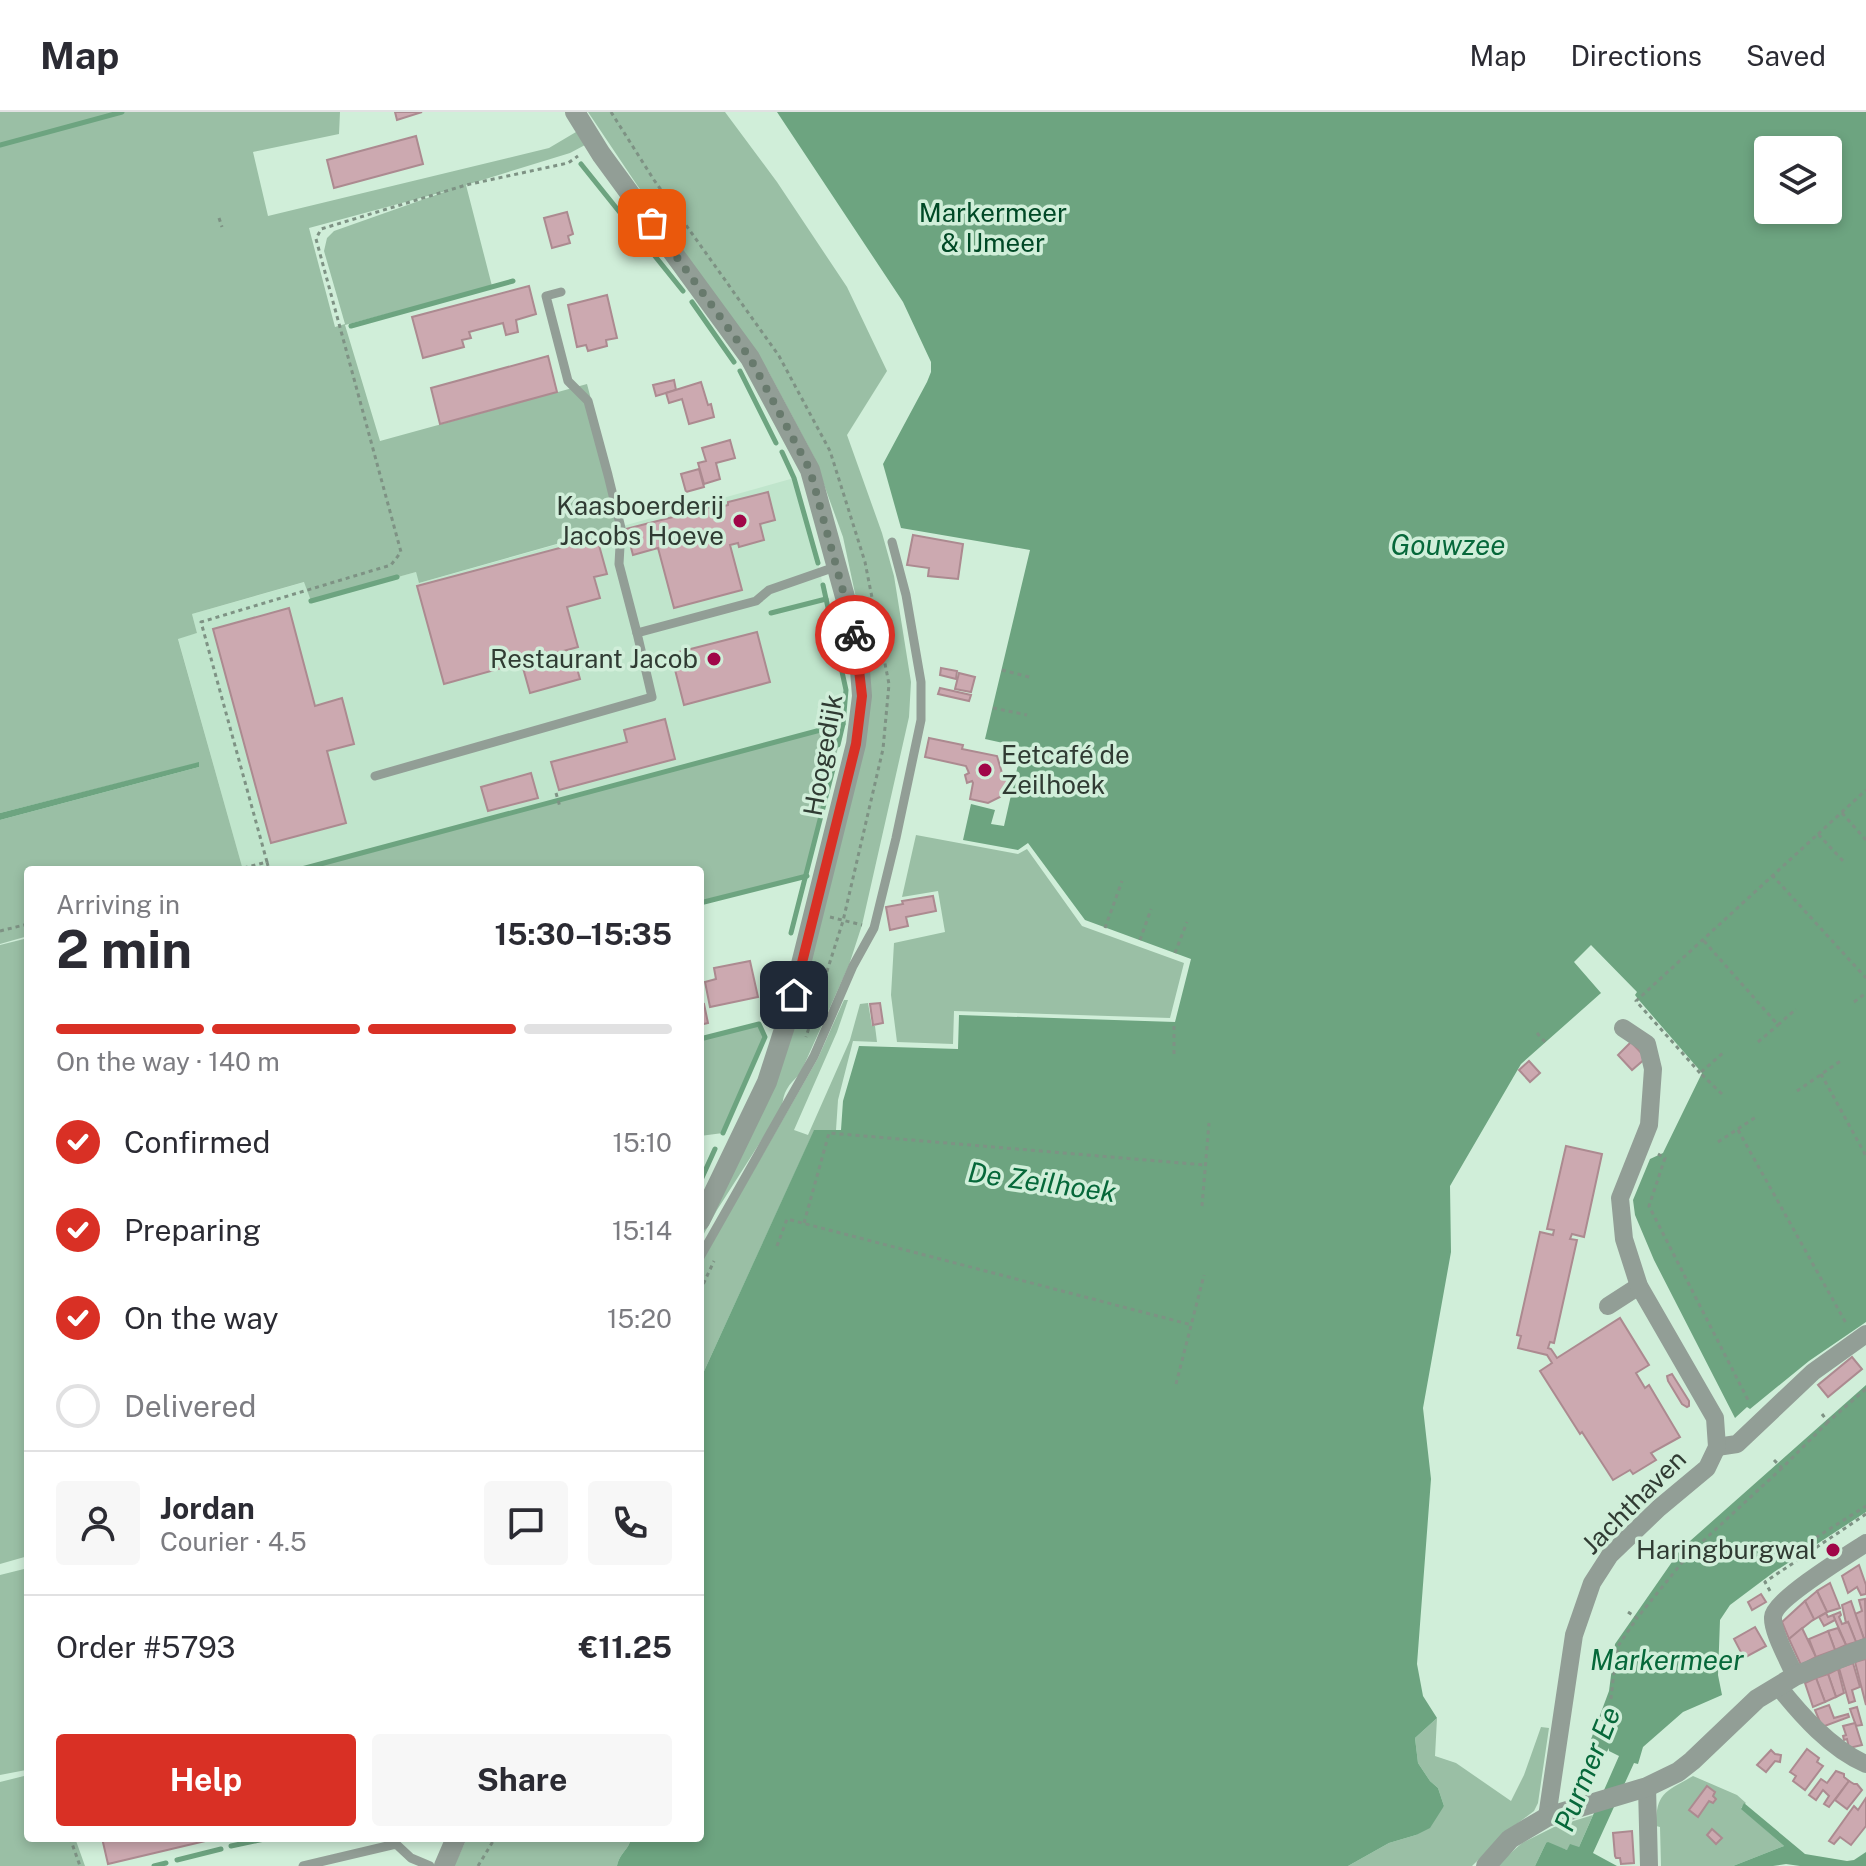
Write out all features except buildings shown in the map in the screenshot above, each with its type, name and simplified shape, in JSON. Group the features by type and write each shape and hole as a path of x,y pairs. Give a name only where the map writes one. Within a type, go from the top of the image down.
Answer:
{"street":[{"name":"Hoogedijk","path":"575,112 750,358 810,470 858,644 862,696 854,756 787,1020 767,1082 704,1213"},
{"name":"Jachthaven","path":"1547,1817 1574,1635 1592,1583 1610,1555 1707,1468 1717,1447 1715,1418 1639,1286 1624,1239 1620,1198 1649,1125 1653,1069 1647,1044 1623,1028"},
{"path":"1608,1306 1639,1286"},
{"path":"1717,1447 1737,1444 1813,1372 1860,1335"},
{"path":"1866,1543 1788,1596 1774,1609 1773,1617 1787,1681 1802,1717 1852,1758 1866,1764"},
{"path":"1486,1866 1510,1839 1547,1817 1647,1787 1678,1772 1757,1699 1787,1681 1866,1648"},
{"path":"1647,1787 1649,1866"},
{"path":"444,1866 454,1842"}],"lane":[{"path":"375,776 652,697 619,564 621,528 608,475 588,401 568,381 546,296 561,292"},
{"path":"704,1250 814,1056 853,966 874,928 921,720 921,682 906,595 892,542"},
{"path":"637,633 756,601 769,590 838,566"},
{"path":"303,1866 391,1842"},
{"path":"396,1842 411,1858 430,1866"}],"path":[{"path":"611,112 654,180 779,356 830,451 865,562 889,684 883,749 843,921 807,1036"},
{"path":"268,866 201,622 391,565 401,552 316,239 321,229 466,185 568,163 595,144"},
{"path":"219,218 222,227"},
{"path":"1002,670 1033,678"},
{"path":"993,708 1027,715"},
{"path":"1722,1094 1636,1001 1866,790"},
{"path":"556,793 560,807"},
{"path":"1841,813 1866,840"},
{"path":"1818,834 1844,862"},
{"path":"252,866 267,862"},
{"path":"1772,875 1866,978"},
{"path":"1105,928 1122,881"},
{"path":"1140,940 1151,909"},
{"path":"815,913 862,925"},
{"path":"1175,953 1187,922"},
{"path":"0,931 24,925"},
{"path":"1703,940 1778,1025"},
{"path":"1854,1002 1866,993"},
{"path":"1758,1042 1796,1009"},
{"path":"1174,1022 1174,1054"},
{"path":"1537,1033 1547,1044"},
{"path":"1700,1073 1724,1052"},
{"path":"1797,1091 1842,1060"},
{"path":"1821,1074 1866,1156"},
{"path":"1718,1142 1756,1117"},
{"path":"1202,1206 1209,1123"},
{"path":"1738,1130 1860,1335"},
{"path":"804,1223 829,1133 1205,1165"},
{"path":"1651,1151 1665,1158 1649,1206 1748,1400"},
{"path":"777,1246 787,1219 1192,1325"},
{"path":"704,1283 720,1251"},
{"path":"1176,1384 1204,1275"},
{"path":"1611,1699 1618,1646 1689,1554 1866,1389"},
{"path":"1822,1414 1828,1422"},
{"path":"1774,1460 1782,1468"},
{"path":"1809,1542 1866,1506"},
{"path":"1769,1589 1765,1582 1866,1514"},
{"path":"1628,1612 1637,1618"},
{"path":"1608,1669 1614,1671"},
{"path":"71,1842 80,1866"},
{"path":"478,1866 493,1842"}],"shaded area":[{"path":"0,112 340,112 339,134 253,152 268,216 549,148 576,132 585,145 570,153 466,185 492,286 345,325 380,441 587,384 624,525 419,583 416,572 311,601 304,582 192,614 197,633 178,639 242,866 24,866 24,937 0,944 0,820 199,767 198,763 0,813","holes":["450,190 334,231 327,238 324,251 345,324 335,327 309,228"]},
{"path":"588,112 725,112 777,182 847,287 887,371 847,435 894,576 911,682 909,717 862,925 849,965 800,1074 785,1093 782,1108 704,1234 704,1222 722,1185 830,880 863,631 843,537 814,457 768,371"},
{"path":"794,478 818,563 846,690 843,724 313,866 242,866 178,638 197,633 192,614 305,582 311,600 416,572 420,583"},
{"path":"843,724 807,876 704,902 704,866 313,866"},
{"path":"916,835 1018,854 1027,849 1082,926 1184,963 1170,1018 954,1011 953,1044 897,1042 891,995 894,943 945,932 938,891 902,897"},
{"path":"24,939 24,1557 0,1564 0,945"},
{"path":"844,1000 848,1000 794,1130 808,1135 850,1040 860,1004 868,1003 877,1042 853,1041 838,1100 836,1130 814,1131 704,1371 704,1257 818,1058"},
{"path":"759,1024 765,1037 723,1133 704,1135 704,1038"},
{"path":"24,1569 24,1770 0,1775 0,1575"},
{"path":"1437,1718 1435,1756 1456,1763 1511,1801 1541,1727 1549,1728 1538,1803 1534,1811 1510,1829 1472,1866 1348,1866 1389,1843 1416,1835 1444,1806 1438,1788 1418,1763 1415,1738"},
{"path":"24,1776 24,1842 76,1842 85,1866 0,1866 0,1782"},
{"path":"1693,1776 1737,1795 1746,1803 1741,1808 1784,1846 1733,1866 1661,1866 1660,1827 1656,1826 1658,1806 1664,1794"},
{"path":"1593,1815 1579,1847 1567,1850 1546,1843 1535,1866 1496,1866 1522,1843 1554,1827"},
{"path":"465,1842 629,1842 617,1866 454,1866"}],"water":[{"name":"Gouwzee","path":"777,112 1866,112 1866,1322 1735,1418 1654,1260 1635,1215 1633,1200 1650,1159 1663,1153 1702,1073 1638,999 1635,995 1637,992 1591,945 1574,962 1601,993 1521,1064 1450,1186 1451,1252 1423,1408 1431,1479 1417,1664 1423,1696 1437,1718 1415,1738 1418,1763 1438,1788 1444,1806 1430,1828 1389,1843 1348,1866 617,1866 629,1842 704,1842 704,1371 814,1130 841,1130 843,1101 859,1046 958,1049 959,1015 1175,1022 1191,959 1085,920 1028,843 1018,850 963,840 971,804 995,810 991,824 1004,826 1022,747 985,739 1030,550 901,528 883,464 931,372 931,362 903,302"},
{"path":"199,762 199,767 0,820 0,813"},
{"name":"Markermeer","path":"1866,1385 1866,1512 1774,1572 1730,1605 1720,1620 1718,1675 1722,1695 1683,1712 1643,1747 1638,1764 1634,1763 1593,1853 1617,1866 1535,1866 1548,1842 1567,1850 1570,1844 1579,1847 1619,1756 1609,1748 1604,1757 1587,1750 1609,1691 1615,1644 1681,1549"},
{"path":"1744,1803 1805,1854 1847,1861 1866,1852 1866,1866 1733,1866 1784,1846 1741,1809"}],"waterway":[{"path":"0,145 122,112"},
{"path":"581,164 683,291"},
{"path":"351,326 513,281"},
{"path":"692,302 734,362"},
{"path":"740,371 776,443"},
{"path":"782,452 794,478 818,563"},
{"path":"311,601 397,577"},
{"path":"823,585 846,690 838,745"},
{"path":"771,613 826,599"},
{"path":"313,866 843,724"},
{"path":"791,933 835,761"},
{"path":"704,902 807,876"},
{"path":"704,1038 759,1024 765,1037 723,1133"},
{"path":"704,1173 715,1149"},
{"path":"231,1846 250,1842"},
{"path":"177,1860 221,1849"},
{"path":"154,1866 166,1863"}],"way so far":[{"path":"652,223 750,358 810,470 855,635"}],"place":[{"name":"Kaasboerderij Jacobs Hoeve","path":"740,521"},
{"name":"Restaurant Jacob","path":"714,659"},
{"name":"Eetcafé de Zeilhoek","path":"985,770"},
{"name":"Haringburgwal","path":"1833,1550"}],"route":[{"path":"794,995 856,744 862,696 855,635"}],"park label":[{"name":"Markermeer & IJmeer","path":"993,228"}],"water label":[{"name":"De Zeilhoek","path":"1042,1182"},
{"name":"Purmer Ee","path":"1587,1769"}]}
